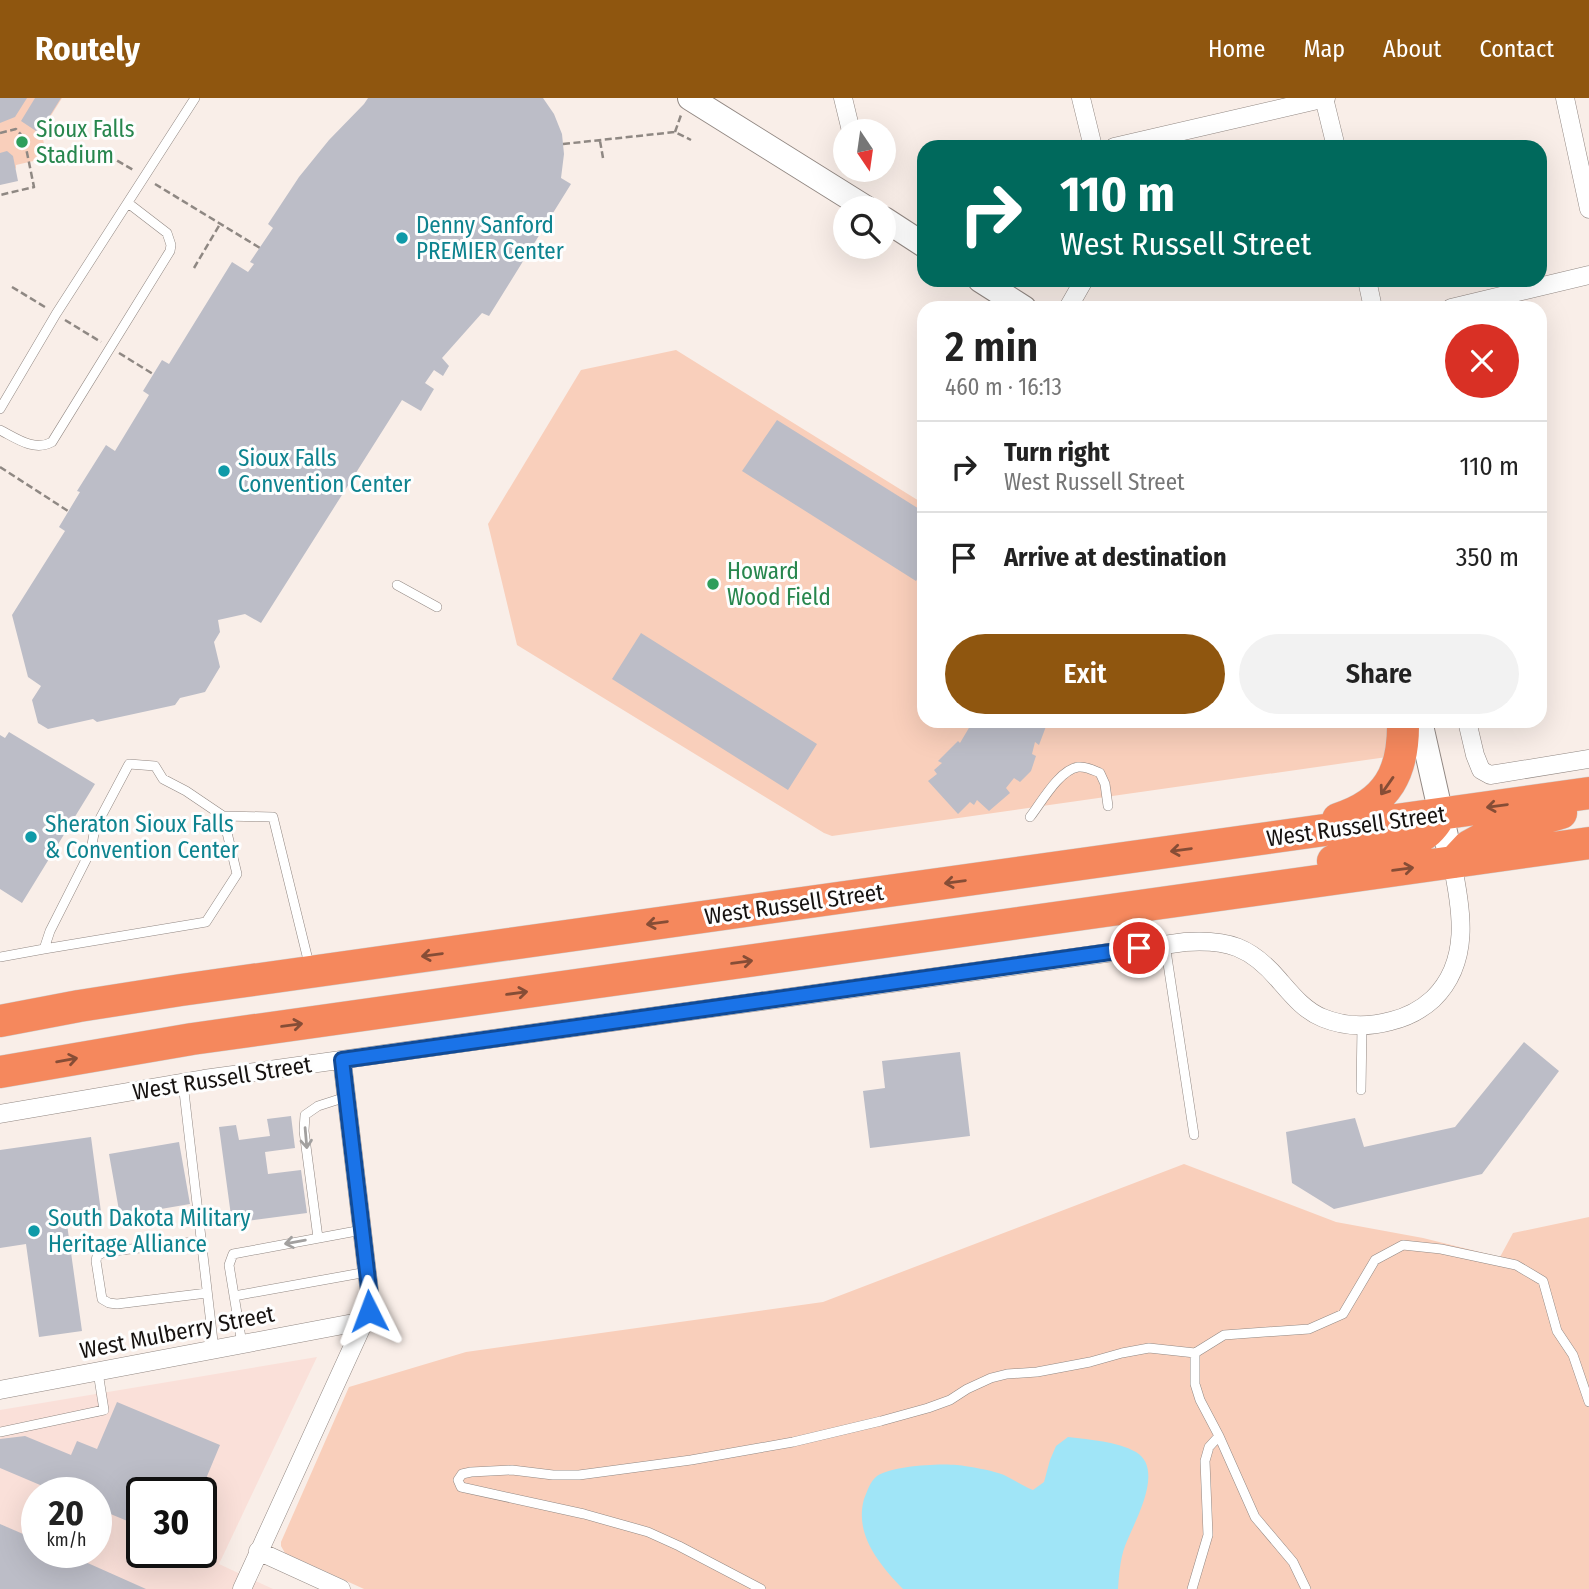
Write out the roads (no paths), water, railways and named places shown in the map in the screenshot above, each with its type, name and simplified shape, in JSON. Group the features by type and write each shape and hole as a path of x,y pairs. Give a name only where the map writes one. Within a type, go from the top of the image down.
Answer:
{"highway":[{"path":"1248,841 1350,816 1377,799 1389,787 1400,760 1404,728"},
{"name":"West Russell Street","path":"0,1021 79,1006 311,972 1589,793"},
{"path":"1452,863 1469,846 1493,833 1589,805"},
{"path":"1189,900 1267,877 1406,843 1430,830 1441,814"},
{"name":"West Russell Street","path":"0,1072 192,1039 1589,844"}],"street":[{"path":"690,98 847,196"},
{"path":"843,98 848,119"},
{"path":"1082,98 1091,140"},
{"path":"1144,140 1325,98 1334,140"},
{"path":"1565,98 1589,209"},
{"path":"896,226 917,240"},
{"path":"1547,285 1589,275"},
{"path":"991,287 1013,301"},
{"path":"1480,301 1539,287"},
{"path":"1422,728 1452,863"},
{"path":"1469,728 1481,770 1490,775 1589,758"},
{"name":"West Russell Street","path":"0,1114 342,1060 1209,940 1231,944 1247,951 1263,964 1292,996 1322,1018 1362,1026 1382,1024 1423,1008 1453,973 1461,929 1452,863"},
{"path":"242,1589 369,1311 370,1297 342,1060"},
{"name":"West Mulberry Street","path":"0,1390 364,1321"},
{"path":"258,1551 341,1589"}],"lane":[{"path":"0,409 56,314 195,98"},
{"path":"0,430 33,446 52,442 170,251 167,233 128,203"},
{"path":"397,585 436,607"},
{"path":"44,949 91,850 95,828 129,764 155,766 163,779 186,791 223,817 273,817 311,972"},
{"path":"1030,817 1062,775 1076,768 1087,768 1100,773 1105,784 1108,806"},
{"path":"0,957 206,922 237,874 223,817"},
{"path":"1165,944 1194,1135"},
{"path":"1361,1090 1362,1026"},
{"path":"183,1083 214,1350"},
{"path":"318,1238 304,1131 305,1115 318,1106 346,1097"},
{"path":"242,1344 229,1265 233,1254 362,1230"},
{"path":"202,1241 104,1252 97,1256 96,1261 102,1299 109,1303 207,1293"},
{"path":"761,1589 648,1532 584,1514 461,1487 458,1480 462,1474 471,1472 512,1470 579,1475 691,1460 793,1442 928,1408 950,1400 991,1378 1007,1374 1037,1372 1149,1348 1195,1353 1224,1335 1309,1329 1343,1314 1375,1260 1403,1245 1441,1249 1516,1265 1543,1281 1558,1331 1573,1355 1589,1402"},
{"path":"234,1296 367,1272"},
{"path":"1195,1353 1195,1384 1203,1407 1255,1517 1293,1562 1306,1589"},
{"path":"0,1432 104,1410 98,1372"},
{"path":"1192,1589 1208,1535 1205,1461 1209,1447 1219,1436"}],"water":[{"path":"1068,1437 1128,1448 1144,1460 1148,1471 1145,1498 1122,1556 1118,1589 903,1589 871,1548 863,1525 862,1512 864,1499 877,1476 916,1466 957,1465 1000,1473 1033,1490 1044,1482 1056,1446"}],"place":[{"name":"Sioux Falls Stadium","path":"22,142"},
{"name":"Denny Sanford PREMIER Center","path":"402,238"},
{"name":"Sioux Falls Convention Center","path":"224,471"},
{"name":"Howard Wood Field","path":"713,584"},
{"name":"Sheraton Sioux Falls & Convention Center","path":"31,837"},
{"name":"South Dakota Military Heritage Alliance","path":"34,1231"}]}
